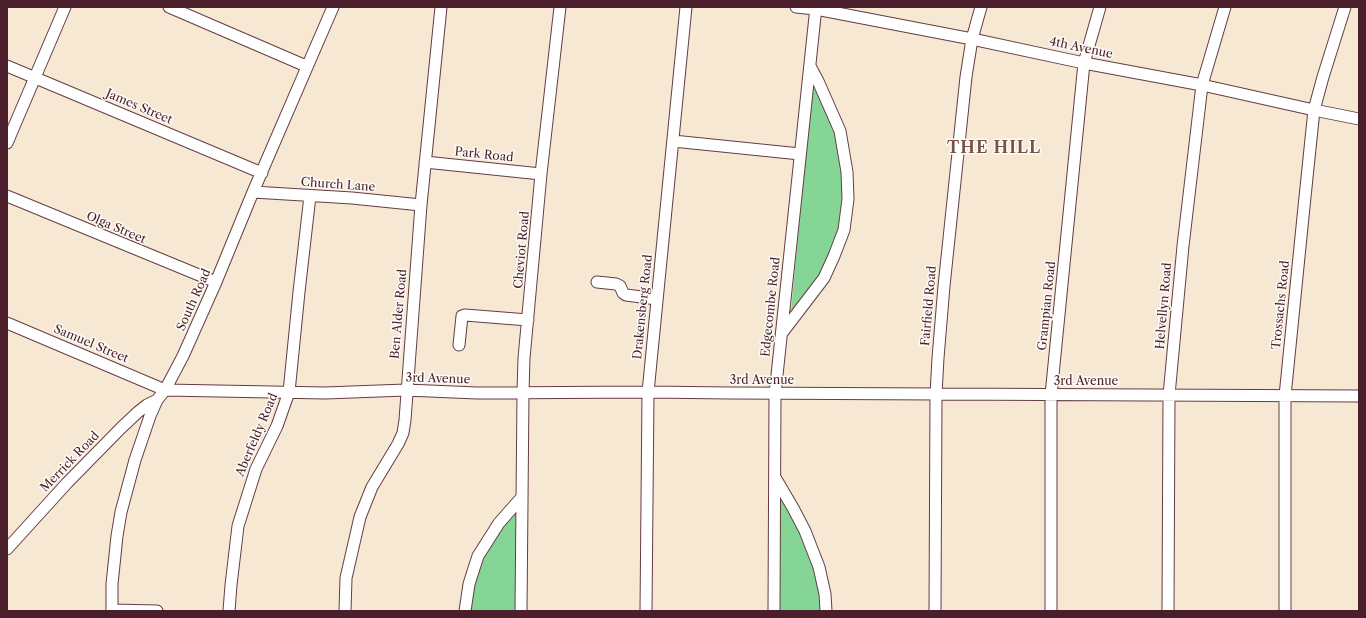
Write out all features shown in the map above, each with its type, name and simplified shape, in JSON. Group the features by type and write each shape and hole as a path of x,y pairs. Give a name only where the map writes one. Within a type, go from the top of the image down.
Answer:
{"street":[{"path":"7,143 65,7"},
{"path":"169,7 306,66"},
{"name":"South Road","path":"112,611 112,584 121,512 134,460 150,416 157,400 183,356 216,282 306,66 333,7"},
{"name":"Ben Alder Road","path":"345,611 346,578 360,517 372,487 398,444 405,420 406,390 421,205 441,7"},
{"name":"Cheviot Road","path":"521,611 523,392 541,174 560,7"},
{"name":"Drakensberg Road","path":"646,611 648,392 686,7"},
{"name":"4th Avenue","path":"796,7 816,8 972,39 1084,63 1202,85 1359,119"},
{"name":"Fairfield Road","path":"935,611 936,394 944,286 966,77 972,39 981,7"},
{"name":"Grampian Road","path":"1051,611 1051,395 1084,63 1100,7"},
{"name":"Helvellyn Road","path":"1168,611 1169,395 1183,246 1202,85 1225,7"},
{"name":"Trossachs Road","path":"1285,611 1285,396 1314,110 1345,7"},
{"name":"Edgecombe Road","path":"774,611 776,479 775,394 816,8"},
{"name":"James Street","path":"7,66 262,173"},
{"path":"782,333 824,278 844,230 848,199 847,172 840,131 810,66"},
{"path":"673,141 800,154"},
{"name":"Park Road","path":"425,162 541,174"},
{"name":"Church Lane","path":"253,192 421,205"},
{"name":"Olga Street","path":"7,196 216,282"},
{"name":"Aberfeldy Road","path":"229,611 232,570 238,526 256,469 277,426 289,392 310,196"},
{"path":"596,282 616,284 620,286 623,293 626,295 657,299"},
{"path":"459,345 462,316 528,320"},
{"name":"Samuel Street","path":"7,323 164,390"},
{"name":"3rd Avenue","path":"164,390 325,393 406,390 477,393 648,392 775,394 1359,396"},
{"name":"Merrick Road","path":"7,549 67,483 121,428 143,408 157,400"},
{"path":"776,479 805,531 819,567 825,594 826,611"},
{"path":"465,611 469,584 478,556 499,523 522,497"},
{"path":"112,611 157,611"}],"green space":[{"path":"812,87 819,94 836,137 845,187 842,215 832,254 811,294 791,311"},
{"path":"779,500 787,505 796,522 814,566 821,596 821,611 779,611"},
{"path":"518,507 517,611 467,611 484,546"}],"district":[{"name":"THE HILL","path":"994,148"}]}
